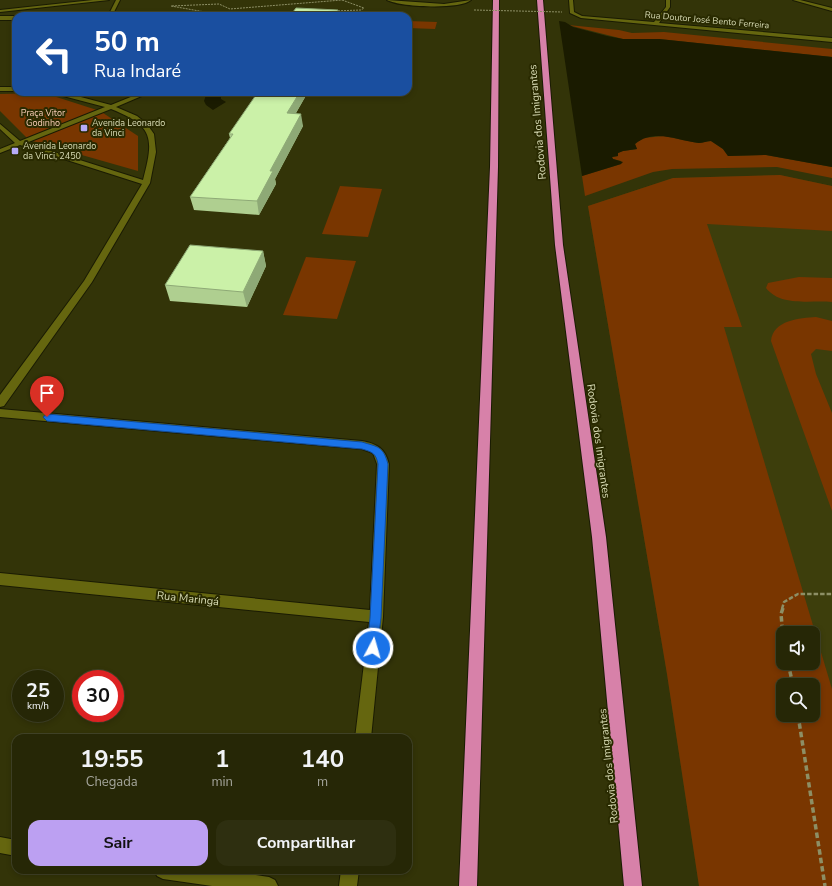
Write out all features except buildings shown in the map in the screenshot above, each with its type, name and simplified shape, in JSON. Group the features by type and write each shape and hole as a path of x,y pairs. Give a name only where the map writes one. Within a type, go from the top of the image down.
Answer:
{"highway":[{"path":"468,886 494,167 496,0"},
{"name":"Rodovia dos Imigrantes","path":"540,0 559,245 599,537 633,886"}],"street":[{"path":"0,11 24,6 107,0"},
{"path":"112,12 118,0"},
{"path":"389,0 435,5 462,4 470,0"},
{"name":"Rua Doutor José Bento Ferreira","path":"571,0 572,13 581,17 832,40"},
{"path":"655,24 668,7 668,0"},
{"path":"794,0 832,10"},
{"path":"22,12 24,6"},
{"path":"0,18 12,18"},
{"path":"0,89 12,89"},
{"path":"0,403 88,282 146,183 153,154 151,134 136,118 113,107 68,96"},
{"path":"0,151 139,96"},
{"path":"0,126 20,143 146,183"},
{"path":"0,413 362,445 377,450 381,453 383,464 376,618 364,734"},
{"name":"Rua Maringá","path":"0,579 376,618"},
{"path":"0,845 12,847"},
{"path":"190,874 269,886"},
{"path":"348,886 350,874"}],"path":[{"path":"203,12 172,7 174,5 219,4 230,9 342,0 364,8 362,10 306,12"},
{"path":"474,10 562,12"},
{"path":"782,626 781,614 784,602 798,594 832,594"},
{"path":"799,722 825,886"}],"shaded area":[{"path":"559,21 565,22 573,27 623,39 659,39 832,57 832,167 766,155 728,156 723,149 711,141 699,143 658,136 643,139 635,144 637,149 623,151 618,153 618,156 612,157 613,159 623,162 621,164 582,176"},
{"path":"206,96 221,96 221,99 226,102 213,110 206,105 204,101"},
{"path":"780,175 832,186 832,886 699,886 667,674 588,206 673,178"}],"green space":[{"path":"412,21 437,22 435,29 412,28"},
{"path":"568,25 619,30 632,33 664,32 832,49 832,57 659,39 623,39"},
{"name":"Praça Vitor Godinho","path":"0,94 12,94 12,96 53,96 100,111 138,136 138,171 29,140 0,111"},
{"path":"664,136 698,143 711,141 723,149 728,156 766,155 832,167 832,178 777,167 672,169 653,172 585,196 582,176 621,164 621,161 613,159 612,157 618,156 618,153 623,151 637,149 635,144 643,138"},
{"path":"780,175 832,186 832,231 707,224 742,327 724,327 813,626 776,626 776,670 820,670 820,649 832,689 832,886 699,886 667,674 588,206 673,178"},
{"path":"340,186 382,189 368,237 322,234"},
{"path":"306,257 356,261 337,319 283,315"},
{"path":"799,277 832,278 832,302 788,300 772,294 766,288 768,283"},
{"path":"816,317 832,321 832,351 816,349 811,354 816,374 832,413 832,511 771,341 773,334 782,324 795,319"}],"place":[{"name":"Avenida Leonardo da Vinci","path":"84,128"},
{"name":"Avenida Leonardo da Vinci, 2450","path":"15,151"}],"route":[{"path":"47,417 362,445 377,450 381,453 383,464 376,618 373,648"}]}
